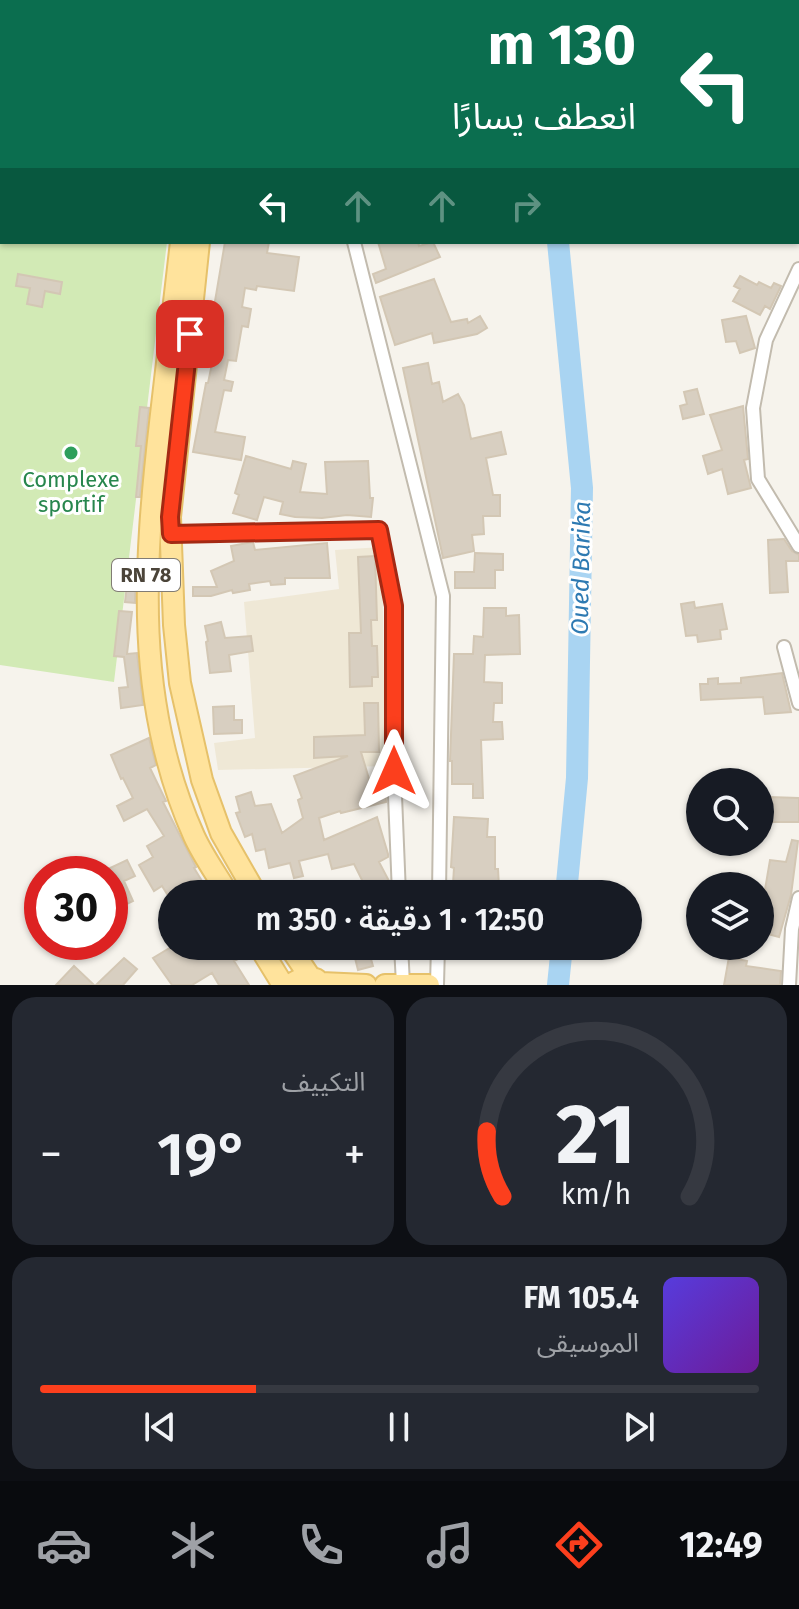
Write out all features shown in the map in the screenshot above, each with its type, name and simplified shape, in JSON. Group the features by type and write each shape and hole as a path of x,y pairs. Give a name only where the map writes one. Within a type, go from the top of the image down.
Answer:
{"main road":[{"name":"RN 78","path":"181,244 148,523 145,598 149,662 164,751 195,837 220,880"},
{"name":"RN 78","path":"199,244 170,517 174,625 180,683 202,780 221,833 248,880"},
{"path":"265,960 271,985"},
{"path":"268,960 286,985 298,978 366,985"},
{"path":"300,960 317,982"},
{"path":"394,984 429,985"}],"street":[{"path":"355,244 443,596 439,880"},
{"path":"799,269 766,340 753,408 758,479 799,546"},
{"path":"171,534 379,530 394,606 394,771 398,880"},
{"path":"784,647 794,665 799,703"},
{"path":"789,985 792,929 799,898"},
{"path":"394,984 398,960"},
{"path":"437,985 438,960"}],"shaded area":[{"path":"382,547 385,766 218,770 214,743 255,738 244,602 339,589 335,550"}],"green space":[{"name":"Complexe sportif","path":"0,244 167,244 114,682 0,665"}],"building":[{"path":"225,244 269,244 267,253 299,257 294,291 257,286 256,290 245,288 242,307 251,309 248,327 242,326 236,361 228,360 224,380 233,382 231,391 224,390 215,432 245,437 241,460 193,452 206,383 213,359 218,360 224,321 212,319"},
{"path":"379,244 434,244 440,257 376,283 373,274 386,269"},
{"path":"18,274 62,282 60,294 45,291 42,307 27,304 30,288 16,286"},
{"path":"740,276 757,285 759,282 771,288 774,283 781,286 770,309 765,306 760,315 733,301 740,289 734,286"},
{"path":"434,279 451,322 467,319 468,323 480,316 487,328 477,334 434,343 432,333 395,345 380,297"},
{"path":"746,316 755,348 740,353 736,341 726,342 722,320"},
{"path":"428,363 432,384 439,382 443,402 458,394 464,405 471,439 501,432 506,454 486,458 493,495 500,495 500,516 483,516 484,534 472,535 474,551 443,558 403,368"},
{"path":"697,389 704,414 683,419 680,406 687,404 684,392"},
{"path":"743,406 748,459 744,460 751,488 728,494 722,469 708,474 703,456 722,450 710,415"},
{"path":"140,407 149,408 140,497 136,497 141,446 136,446"},
{"path":"246,456 291,469 293,461 306,464 300,492 327,494 325,462 368,461 370,498 373,498 371,517 295,517 280,514 283,502 264,497 257,520 233,513 239,495 235,493"},
{"path":"784,539 799,555 799,561 786,561 788,592 770,593 768,540"},
{"path":"253,542 255,550 327,543 330,578 285,578 285,584 271,585 270,581 249,584 250,590 193,596 193,587 217,587 211,571 234,561 231,546"},
{"path":"475,553 503,554 503,570 495,570 495,588 455,588 455,572 474,572"},
{"path":"375,556 377,620 371,620 372,646 377,646 378,677 372,677 372,686 350,687 349,633 361,633 358,557"},
{"path":"130,559 136,560 135,603 125,602"},
{"path":"694,602 695,608 722,604 727,629 720,630 721,639 698,642 697,635 686,636 681,604"},
{"path":"484,608 506,608 506,616 519,615 520,654 485,655 484,682 502,683 502,703 494,703 493,722 502,722 503,739 481,740 483,798 473,798 473,784 452,784 454,654 473,654 474,636 483,637"},
{"path":"119,611 132,612 127,654 137,653 143,705 121,708 119,688 128,687 124,657 114,656"},
{"path":"221,622 225,638 251,636 253,651 229,655 231,671 210,673 205,626"},
{"path":"782,673 791,712 765,714 763,697 701,700 700,684 708,684 708,679 718,678 718,684 741,683 741,678"},
{"path":"364,703 378,703 379,752 361,752 372,789 385,785 386,802 319,818 324,840 377,817 388,854 379,862 388,880 362,880 354,864 332,869 328,854 299,861 303,876 294,878 290,863 269,868 265,849 256,851 252,834 245,837 236,813 240,812 236,797 251,792 255,806 271,804 282,833 303,818 298,800 302,798 294,776 348,756 314,758 314,737 365,735"},
{"path":"234,706 234,720 242,720 242,733 214,734 213,707"},
{"path":"149,738 156,765 150,768 201,880 158,880 158,888 154,891 139,865 153,857 147,846 164,836 147,809 124,821 117,806 133,798 111,755"},
{"path":"774,797 799,798 799,822 774,822"},
{"path":"454,817 488,819 487,837 495,837 495,869 498,869 499,880 453,880 454,868 451,867"},
{"path":"792,840 798,841 791,895 779,937 774,936 774,872 768,872 770,860 786,862"},
{"path":"128,862 135,876 128,879"},
{"path":"158,955 158,960 236,960 249,985 219,985 212,973 192,985 172,985 153,958"},
{"path":"122,960 137,969 123,985 96,985"},
{"path":"356,960 371,960 373,966 358,970"},
{"path":"728,960 742,960 747,961 746,966 781,971 780,985 724,985"},
{"path":"74,966 94,985 56,985"}],"waterway":[{"name":"Oued Barika","path":"558,244 582,488 577,778 567,880"},
{"name":"Oued Barika","path":"558,985 561,960"}],"place":[{"name":"Complexe sportif","path":"71,453"}],"route":[{"path":"190,334 170,517 171,534 379,530 394,606 394,771"}]}
